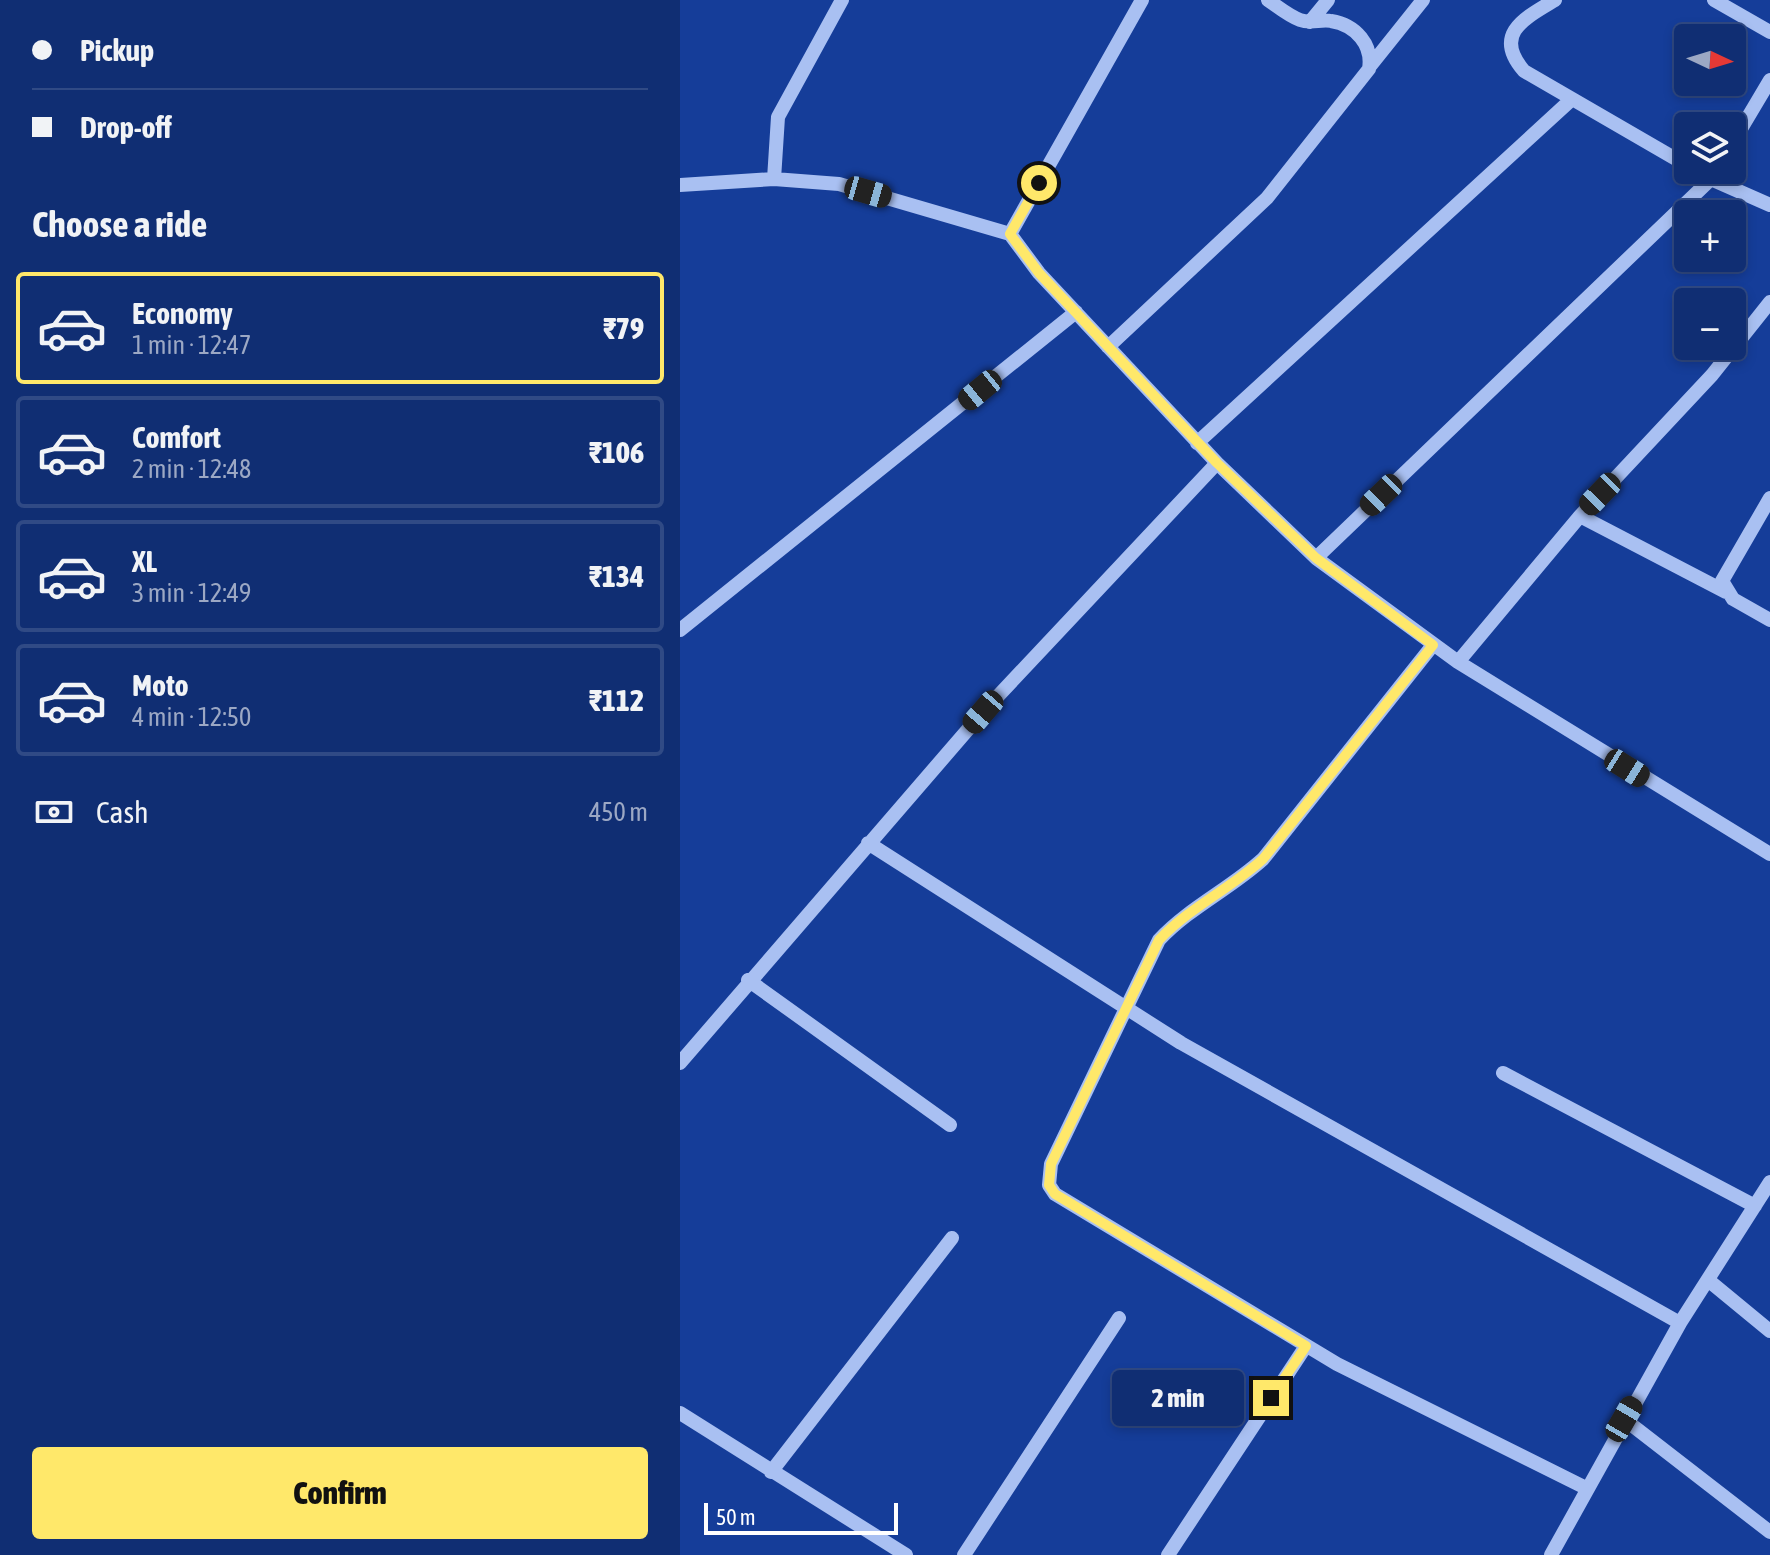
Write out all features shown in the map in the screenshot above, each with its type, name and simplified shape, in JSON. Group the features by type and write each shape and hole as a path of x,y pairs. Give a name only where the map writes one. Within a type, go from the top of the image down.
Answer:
{"street":[{"path":"774,179 778,117 842,0"},
{"path":"1010,234 1142,0"},
{"path":"1268,0 1291,16 1310,22 1331,21 1347,26 1367,42 1371,54 1369,69"},
{"path":"1310,22 1328,0"},
{"path":"1108,347 1267,198 1423,0"},
{"path":"1555,0 1524,18 1514,30 1511,43 1513,58 1524,71 1674,158"},
{"path":"1714,0 1770,32"},
{"path":"1746,120 1770,80"},
{"path":"1197,443 1572,99"},
{"path":"680,185 774,179 839,184 1010,234 1076,312 1197,443 1316,558 1458,662 1770,854"},
{"path":"1316,558 1705,184"},
{"path":"1731,184 1770,205"},
{"path":"1458,662 1580,516 1684,407 1770,302"},
{"path":"680,630 1076,312"},
{"path":"680,1063 748,980 983,712 1217,463"},
{"path":"1726,592 1722,581 1725,570 1770,498"},
{"path":"1580,516 1726,592 1770,620"},
{"path":"1433,645 1263,859 1240,880 1177,920 1159,940 1051,1164 1049,1185 1055,1194 1306,1346 1586,1488"},
{"path":"868,843 1181,1043 1680,1323"},
{"path":"748,980 950,1125"},
{"path":"1503,1073 1755,1206"},
{"path":"1551,1555 1680,1323 1768,1189"},
{"path":"771,1472 952,1238"},
{"path":"1708,1280 1770,1331"},
{"path":"964,1555 1119,1318"},
{"path":"1168,1555 1306,1346"},
{"path":"680,1413 896,1552"},
{"path":"1624,1419 1770,1532"}],"route":[{"path":"1039,183 1010,234 1039,273 1217,463 1316,558 1433,645 1263,859 1240,880 1177,920 1159,940 1147,959 1051,1164 1049,1185 1055,1194 1306,1346 1271,1398"}]}
